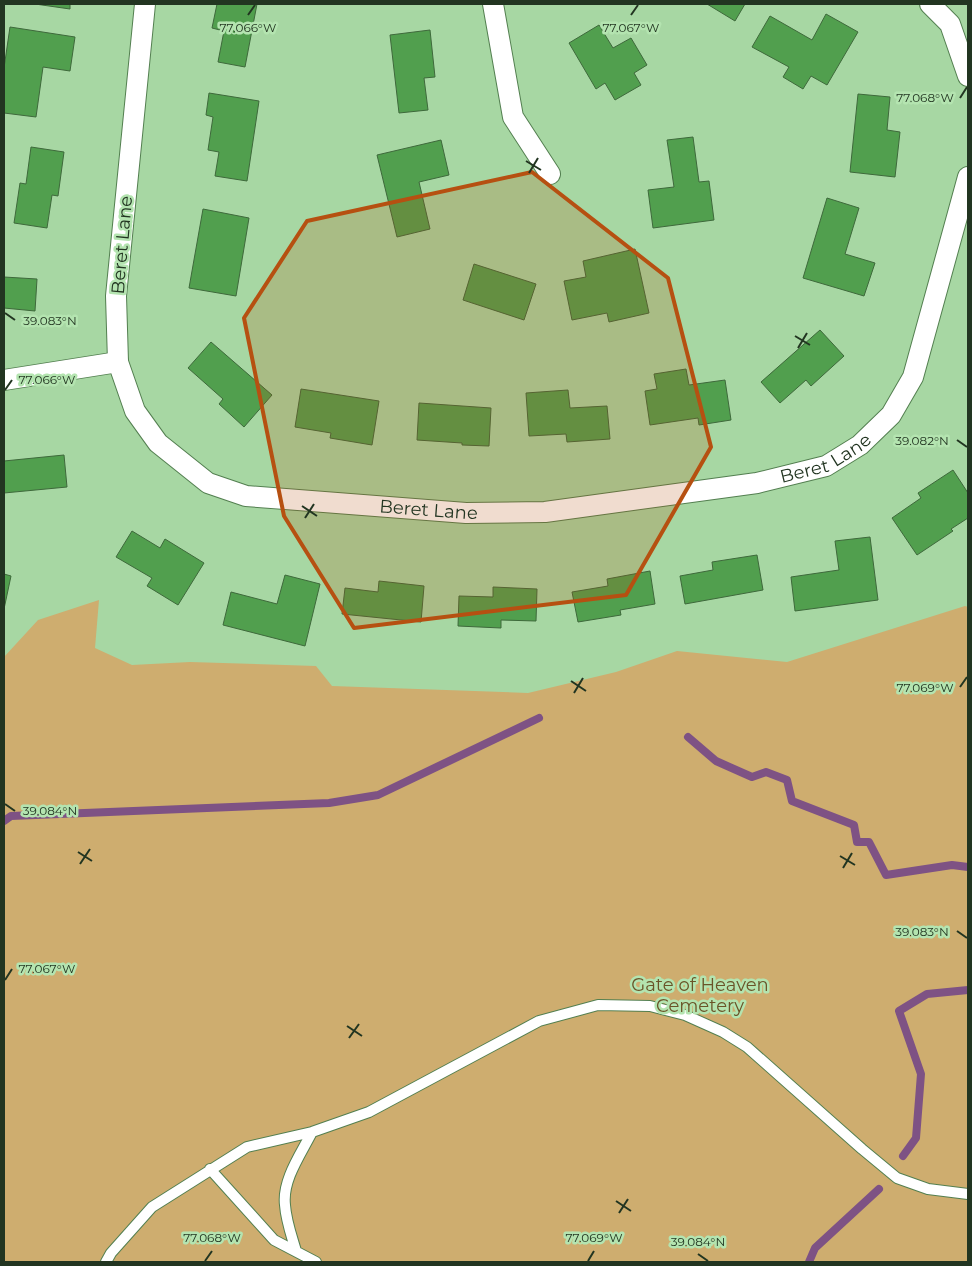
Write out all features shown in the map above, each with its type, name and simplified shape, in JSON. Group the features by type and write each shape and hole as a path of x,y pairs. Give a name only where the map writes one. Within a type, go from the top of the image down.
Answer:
{"street":[{"name":"Beret Lane","path":"145,4 116,296 118,362 135,411 158,443 208,483 246,496 466,513 545,512 757,483 826,466 860,445 892,415 913,377 968,177"},
{"path":"493,4 513,117 550,174"},
{"path":"930,4 950,24 968,76"},
{"path":"4,380 118,362"}],"lane":[{"path":"106,1262 111,1253 152,1206 247,1147 312,1132 369,1112 539,1021 598,1005 650,1006 693,1019 723,1032 747,1047 897,1178 928,1189 968,1194"},
{"path":"296,1251 284,1204 286,1186 312,1132"},
{"path":"210,1169 274,1240 316,1262"}],"highlighted area":[{"path":"532,172 668,278 711,447 626,595 354,628 284,516 244,318 307,221"}],"green space":[{"name":"Gate of Heaven Cemetery","path":"99,600 95,648 132,665 190,662 316,666 332,686 528,693 616,672 677,651 787,662 965,606 968,607 968,1262 4,1262 4,657 38,620"}],"building":[{"path":"35,4 70,4 70,9"},
{"path":"217,4 257,4 245,67 218,62 224,31 212,28"},
{"path":"707,4 745,4 735,21"},
{"path":"826,14 858,32 827,85 811,76 803,89 783,77 789,67 752,47 770,16 812,40"},
{"path":"599,25 613,48 631,38 647,65 634,73 641,85 615,100 605,83 596,89 569,43"},
{"path":"10,27 75,37 70,71 43,67 36,117 4,113 4,68"},
{"path":"430,30 435,77 424,78 428,110 399,113 390,35"},
{"path":"209,93 259,101 247,181 215,176 219,152 208,150 213,117 206,115"},
{"path":"858,94 890,97 887,130 900,132 895,177 850,172"},
{"path":"693,137 699,182 709,181 714,220 653,228 648,190 674,187 667,140"},
{"path":"441,140 449,175 419,182 430,229 397,237 377,155"},
{"path":"31,147 64,152 58,196 52,195 47,228 14,223 20,183 26,184"},
{"path":"827,198 859,208 845,254 875,263 864,296 803,278"},
{"path":"203,209 249,218 236,296 189,288"},
{"path":"635,249 649,313 609,322 607,313 572,320 564,281 586,277 583,261"},
{"path":"474,264 536,284 524,320 463,300"},
{"path":"4,277 37,279 35,311 4,308"},
{"path":"820,330 844,356 811,386 806,380 780,403 761,382"},
{"path":"211,342 272,395 244,427 219,404 223,399 188,368"},
{"path":"686,369 689,385 725,380 731,420 699,425 698,418 650,425 645,391 657,389 654,374"},
{"path":"301,389 379,401 372,445 330,438 331,433 295,427"},
{"path":"568,390 570,408 607,406 610,439 567,442 566,434 529,436 526,393"},
{"path":"419,403 491,408 489,446 417,440"},
{"path":"64,455 67,487 4,493 4,461"},
{"path":"953,470 968,493 968,518 951,529 953,531 917,555 892,518 921,498 918,493"},
{"path":"132,531 160,548 165,539 204,563 178,605 147,586 152,578 116,557"},
{"path":"870,537 878,600 795,611 791,577 839,570 835,541"},
{"path":"757,555 763,590 685,604 680,576 713,570 712,562"},
{"path":"650,571 655,604 620,610 621,615 578,622 572,592 608,586 607,579"},
{"path":"4,574 11,576 4,609"},
{"path":"285,575 320,584 305,646 223,625 231,592 277,604"},
{"path":"379,581 424,586 421,622 342,614 345,588 378,592"},
{"path":"493,587 537,589 536,621 501,620 501,628 458,626 459,596 493,597"}],"waterway":[{"path":"4,821 11,816 329,803 378,795 539,718"},
{"path":"688,737 716,761 752,777 766,772 787,780 792,801 854,825 857,842 869,842 886,875 952,865 968,867"},
{"path":"903,1156 916,1138 921,1074 899,1011 927,994 968,990"},
{"path":"809,1262 815,1248 879,1189"}]}
